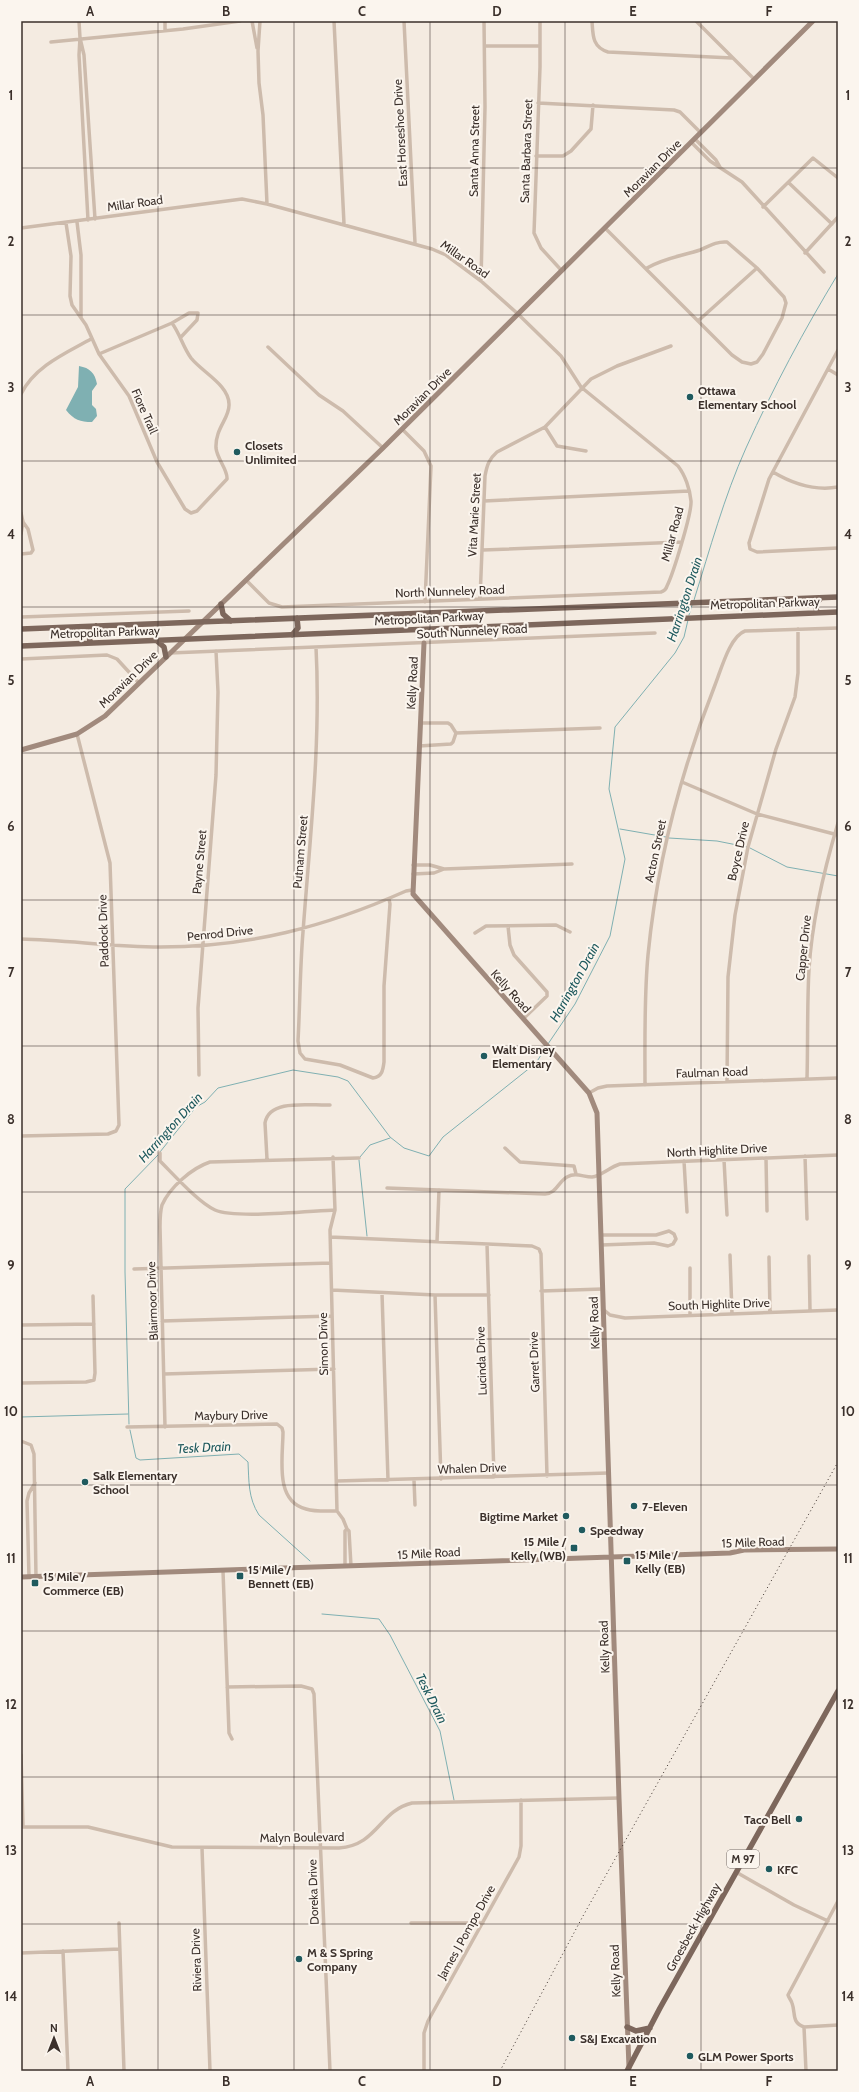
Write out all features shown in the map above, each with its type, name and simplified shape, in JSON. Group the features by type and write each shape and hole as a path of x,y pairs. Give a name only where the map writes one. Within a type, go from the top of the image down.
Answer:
{"main road":[{"name":"Metropolitan Parkway","path":"21,629 838,597"},
{"path":"817,612 815,605 821,598"},
{"path":"221,604 223,614 231,621"},
{"name":"Metropolitan Parkway","path":"21,646 838,612"},
{"path":"292,635 298,628 297,618"},
{"path":"90,643 89,633 96,626"},
{"path":"157,641 164,647 168,655"},
{"name":"Groesbeck Highway","path":"628,2070 736,1872 838,1691"},
{"path":"627,2027 636,2031 650,2028"}],"street":[{"path":"79,21 79,55 88,220"},
{"path":"165,21 165,30"},
{"path":"51,42 240,21"},
{"path":"252,21 258,51"},
{"path":"260,21 258,51 267,204"},
{"path":"334,21 344,224"},
{"name":"East Horseshoe Drive","path":"404,21 415,243"},
{"name":"Santa Anna Street","path":"481,281 485,46 484,21"},
{"name":"Santa Barbara Street","path":"540,21 534,233 541,248 562,271"},
{"path":"592,21 593,39 598,47 614,53 732,58"},
{"path":"696,21 754,79"},
{"name":"Moravian Drive","path":"21,750 77,734 100,720 383,448 813,21"},
{"path":"80,38 84,55 95,219"},
{"path":"485,46 540,46"},
{"path":"538,103 674,110 680,112 701,133"},
{"path":"536,156 563,156 571,151 592,129 594,105"},
{"path":"83,133 89,132"},
{"path":"693,141 710,162 742,182 824,272"},
{"path":"764,207 813,158 838,178"},
{"path":"85,172 92,172"},
{"path":"789,183 832,224"},
{"name":"Millar Road","path":"21,228 77,222 233,200 267,204 415,243 446,255 481,281 518,314 561,356 581,387 678,466 684,475 689,491 690,508 681,542 665,590"},
{"path":"805,252 838,217"},
{"name":"Fiore Trail","path":"77,222 81,255 81,317"},
{"name":"Fiore Trail","path":"66,223 71,256 70,296 72,305 81,317 99,354 129,396 157,462 185,509 191,513 197,511 226,481 228,477 218,455 216,441 220,426 229,409 228,398 224,390 192,360 181,337"},
{"path":"606,228 736,358 748,364 756,362 763,354 786,310 784,297 757,268 731,244 724,242 662,260 647,268"},
{"path":"698,320 757,268"},
{"path":"99,354 172,323 189,313 198,313 197,320 181,337 172,323"},
{"path":"21,394 27,384 43,367 91,339"},
{"name":"Vita Marie Street","path":"480,599 486,467 491,458 497,452 545,427 581,387 600,373 671,346"},
{"path":"268,347 314,391 343,411 383,448"},
{"path":"838,350 765,488 749,543 750,550 757,552 838,548"},
{"path":"828,369 838,375"},
{"path":"545,427 558,447 586,451"},
{"path":"402,429 424,451 431,466 425,602"},
{"path":"773,472 801,485 825,488 838,487"},
{"path":"484,500 626,496 689,491"},
{"path":"21,512 23,522 21,534"},
{"path":"21,554 31,553 33,550 28,529 23,522"},
{"path":"483,550 681,542"},
{"name":"North Nunneley Road","path":"246,580 264,599 277,607 655,593 665,590"},
{"path":"21,617 188,611"},
{"path":"798,629 838,628"},
{"name":"Acton Street","path":"645,1085 646,991 653,911 667,837 700,723 729,651 739,633 745,631 798,629"},
{"name":"Boyce Drive","path":"727,1082 726,1032 730,954 742,875 757,814 795,696 798,673 798,629"},
{"name":"South Nunneley Road","path":"168,655 216,651 655,633"},
{"name":"Kelly Road","path":"424,643 412,890 417,901 589,1093 598,1113 608,1473 628,2070"},
{"name":"Putnam Street","path":"316,647 318,730 315,787 303,930 298,1041 302,1057 310,1060 340,1065 369,1077 375,1078 380,1075 384,1062 383,1008 390,904 389,899"},
{"name":"Payne Street","path":"200,1075 198,1008 201,946 216,775 218,692 216,651"},
{"path":"21,658 106,655 117,659 139,683"},
{"path":"420,723 448,723 456,733"},
{"path":"456,733 600,728"},
{"path":"419,746 451,744 456,733"},
{"name":"Paddock Drive","path":"21,1136 108,1134 116,1131 119,1118 110,863 77,734"},
{"path":"682,782 757,814 836,834"},
{"name":"Capper Drive","path":"807,1079 809,969 812,943 825,872 838,822"},
{"path":"413,865 430,865 444,869 572,864"},
{"path":"413,874 434,873 444,869"},
{"name":"Penrod Drive","path":"21,939 158,947 201,946 265,938 303,930 354,914 406,891 412,890"},
{"path":"474,933 486,926 556,925 570,932"},
{"path":"508,926 510,944 514,955 547,992 547,996 523,1019"},
{"name":"Faulman Road","path":"589,1093 598,1088 607,1086 838,1078"},
{"path":"267,1159 265,1123 266,1118 271,1111 285,1106 330,1105"},
{"path":"505,1148 520,1162 574,1166 576,1174"},
{"path":"160,1153 160,1161 181,1182 209,1206 226,1213 335,1210"},
{"name":"North Highlite Drive","path":"600,1174 611,1166 620,1164 838,1155"},
{"path":"805,1156 807,1219"},
{"name":"Blairmoor Drive","path":"166,1427 160,1268 161,1210 168,1196 196,1168 210,1162 333,1157 359,1158"},
{"name":"Simon Drive","path":"333,1157 335,1210 330,1237 338,1511 347,1529 345,1531 348,1566"},
{"path":"766,1158 767,1211"},
{"path":"724,1160 727,1215"},
{"path":"684,1161 687,1212"},
{"path":"387,1188 549,1194 567,1177 576,1174 591,1177 600,1174"},
{"path":"437,1242 439,1190"},
{"path":"601,1236 656,1235 667,1231 674,1234 676,1239 673,1244 668,1246 654,1243 601,1244"},
{"path":"330,1237 487,1244"},
{"name":"Garret Drive","path":"487,1244 532,1246 539,1249 541,1254 547,1476"},
{"name":"Lucinda Drive","path":"487,1244 494,1477"},
{"path":"730,1255 732,1314"},
{"path":"809,1256 810,1310"},
{"path":"769,1257 770,1312"},
{"path":"134,1269 331,1263"},
{"path":"690,1268 690,1314"},
{"path":"542,1291 603,1289"},
{"path":"332,1290 435,1295 489,1295"},
{"path":"382,1293 388,1480"},
{"path":"435,1295 441,1479"},
{"path":"21,1383 86,1382 94,1380 93,1296"},
{"name":"South Highlite Drive","path":"604,1309 610,1315 625,1318 690,1314 838,1310"},
{"path":"162,1321 332,1316"},
{"path":"21,1325 94,1324"},
{"path":"164,1374 334,1369"},
{"name":"Maybury Drive","path":"127,1427 280,1425 283,1432 284,1484 289,1499 305,1509 338,1511"},
{"path":"21,1442 27,1443 33,1449 35,1482 36,1577"},
{"name":"Whalen Drive","path":"337,1481 414,1480 608,1473"},
{"path":"414,1480 415,1505"},
{"path":"29,1577 27,1501 29,1493 35,1482"},
{"name":"15 Mile Road","path":"21,1577 723,1553 744,1550 838,1549"},
{"path":"223,1571 229,1732 232,1739"},
{"name":"Doreka Drive","path":"227,1687 301,1686 312,1689 314,1699 330,2071"},
{"path":"21,1755 22,1827"},
{"name":"Malyn Boulevard","path":"22,1827 88,1827 162,1846 202,1848 349,1847 360,1844 374,1833 392,1812 412,1803 619,1798"},
{"name":"James J Pompo Drive","path":"424,2071 425,2028 519,1857 521,1844 521,1800"},
{"name":"Riviera Drive","path":"202,1848 210,2071"},
{"path":"736,1872 794,1905 828,1921"},
{"path":"838,1901 788,1992 793,2017 797,2023 804,2027 838,2025"},
{"path":"119,1923 124,2071"},
{"path":"411,1923 482,1923"},
{"path":"21,1953 120,1949"},
{"path":"63,1952 68,2071"},
{"path":"804,2027 806,2071"}],"water":[{"path":"79,366 86,368 91,372 95,377 97,384 92,391 92,405 96,409 97,416 92,422 78,420 66,410 78,387"}],"waterway":[{"name":"Harrington Drain","path":"694,600 724,504 746,448 789,360 838,274"},
{"name":"Harrington Drain","path":"689,615 692,605"},
{"name":"Harrington Drain","path":"548,1044 575,1004 610,936 625,859 609,789 615,727 675,653 684,637 688,620"},
{"path":"620,829 666,837"},
{"path":"669,838 717,841 747,847"},
{"path":"750,848 787,867 838,876"},
{"name":"Harrington Drain","path":"160,1152 196,1107 205,1102 218,1088 293,1070 338,1077 348,1081 390,1137 404,1148 429,1156 443,1137 536,1063 546,1047"},
{"path":"360,1157 370,1145 390,1138"},
{"name":"Harrington Drain","path":"129,1424 125,1272 125,1189 158,1155"},
{"path":"359,1160 367,1236"},
{"name":"Harrington Drain","path":"21,1417 128,1414"},
{"name":"Tesk Drain","path":"130,1430 136,1458 140,1460 239,1454 248,1462 249,1483 255,1509 259,1515 310,1561"},
{"name":"Tesk Drain","path":"322,1614 379,1619 390,1635 440,1731 454,1800"}],"railway":[{"path":"500,2071 583,1916 838,1462"}],"place":[{"name":"Ottawa Elementary School","path":"690,397"},
{"name":"Closets Unlimited","path":"237,452"},
{"name":"Walt Disney Elementary","path":"484,1056"},
{"name":"Salk Elementary School","path":"85,1482"},
{"name":"7-Eleven","path":"634,1506"},
{"name":"Bigtime Market","path":"566,1516"},
{"name":"Speedway","path":"582,1530"},
{"name":"15 Mile / Kelly (WB)","path":"574,1548"},
{"name":"15 Mile / Kelly (EB)","path":"627,1561"},
{"name":"15 Mile / Bennett (EB)","path":"240,1576"},
{"name":"15 Mile / Commerce (EB)","path":"35,1583"},
{"name":"Taco Bell","path":"799,1819"},
{"name":"KFC","path":"769,1869"},
{"name":"M & S Spring Company","path":"299,1959"},
{"name":"S&J Excavation","path":"572,2038"},
{"name":"GLM Power Sports","path":"690,2056"}]}
